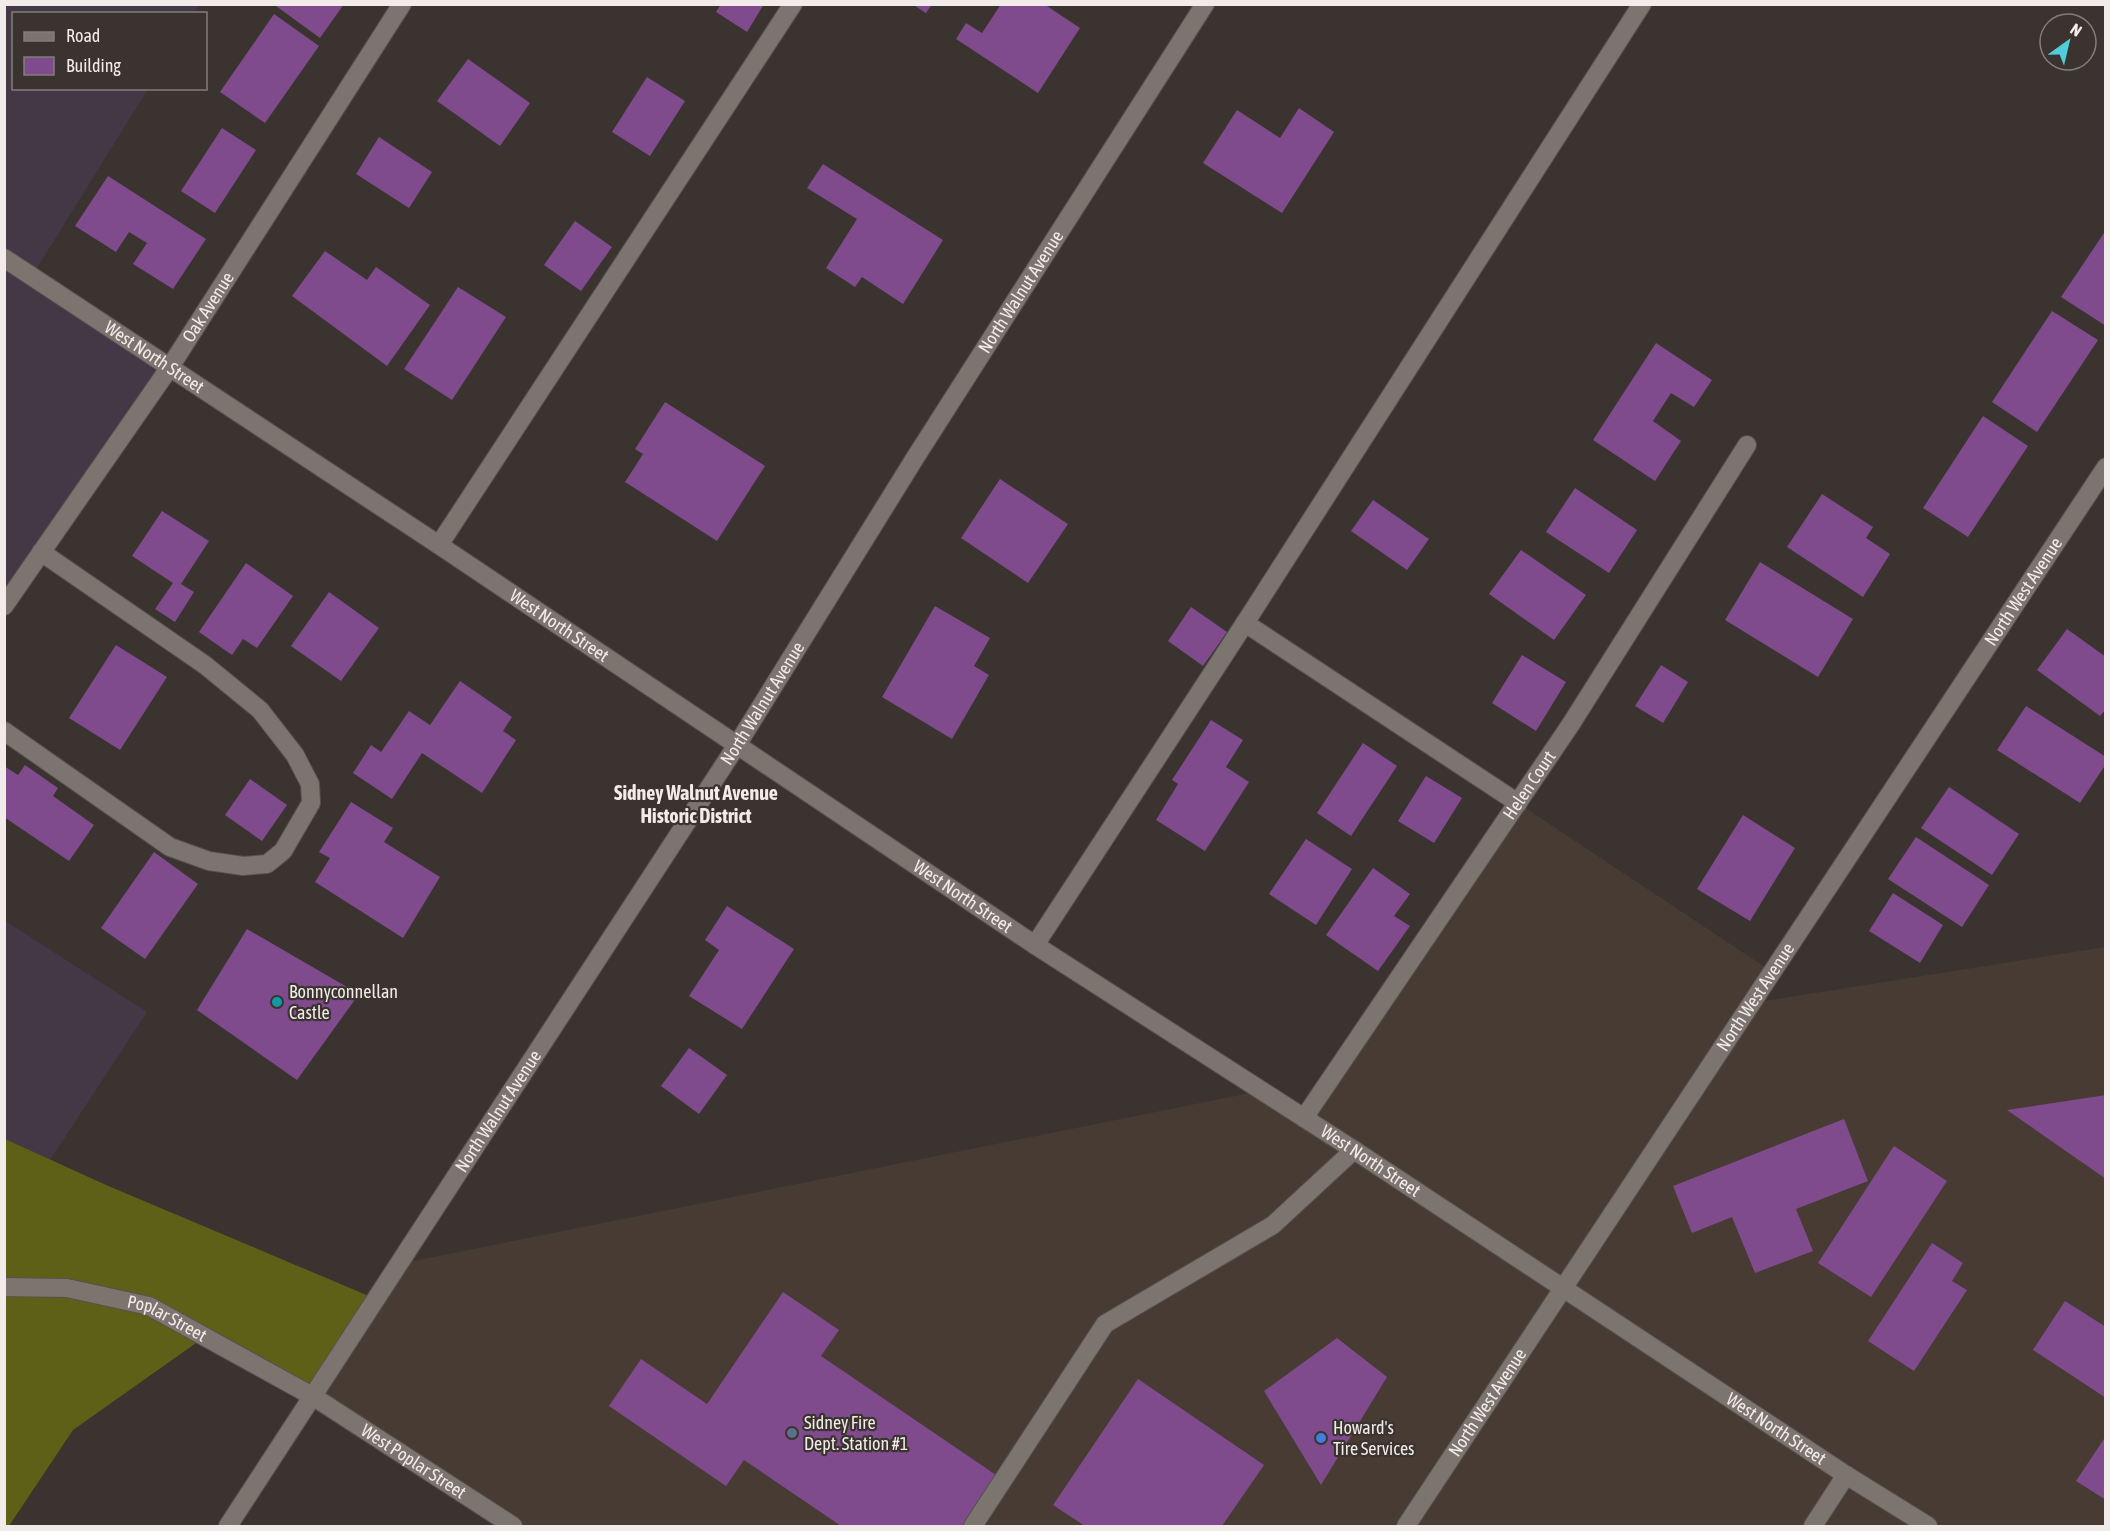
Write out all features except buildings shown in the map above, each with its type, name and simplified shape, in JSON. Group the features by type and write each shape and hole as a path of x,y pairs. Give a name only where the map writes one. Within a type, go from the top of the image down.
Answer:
{"street":[{"name":"Oak Avenue","path":"4,606 170,367 402,4"},
{"path":"439,545 793,4"},
{"name":"North Walnut Avenue","path":"228,1527 737,745 915,458 1205,4"},
{"path":"1035,945 1245,624 1642,4"},
{"name":"West North Street","path":"4,258 439,545 1035,945 1354,1150 1928,1527"},
{"name":"Helen Court","path":"1304,1118 1571,724 1747,445"},
{"name":"North West Avenue","path":"1406,1527 2106,467"},
{"path":"4,731 170,846 209,861 243,866 267,864 283,851 312,803 310,784 295,755 260,710 205,665 41,552"},
{"path":"1245,624 1518,803"},
{"path":"973,1527 1105,1324 1273,1226 1354,1150"},
{"name":"Poplar Street","path":"4,1287 67,1288 149,1306 314,1397"},
{"name":"West Poplar Street","path":"314,1397 513,1527"},
{"path":"1813,1527 1846,1475"}],"shaded area":[{"path":"5,5 199,5 195,12 12,12 12,90 147,90 32,276 170,367 5,606"},
{"path":"1518,803 1771,971 1751,1003 2105,947 2105,1526 513,1526 314,1397 399,1264 1260,1091 1304,1118"},
{"path":"4,920 147,1012 50,1160 5,1139"},
{"path":"5,1139 106,1185 376,1299 314,1397 206,1336 73,1430 9,1526 5,1526"}],"place":[{"name":"Bonnyconnellan Castle","path":"277,1002"},
{"name":"Sidney Fire Dept. Station #1","path":"792,1433"},
{"name":"Howard's Tire Services","path":"1321,1438"}],"district":[{"name":"Sidney Walnut Avenue Historic District","path":"696,804"}]}
